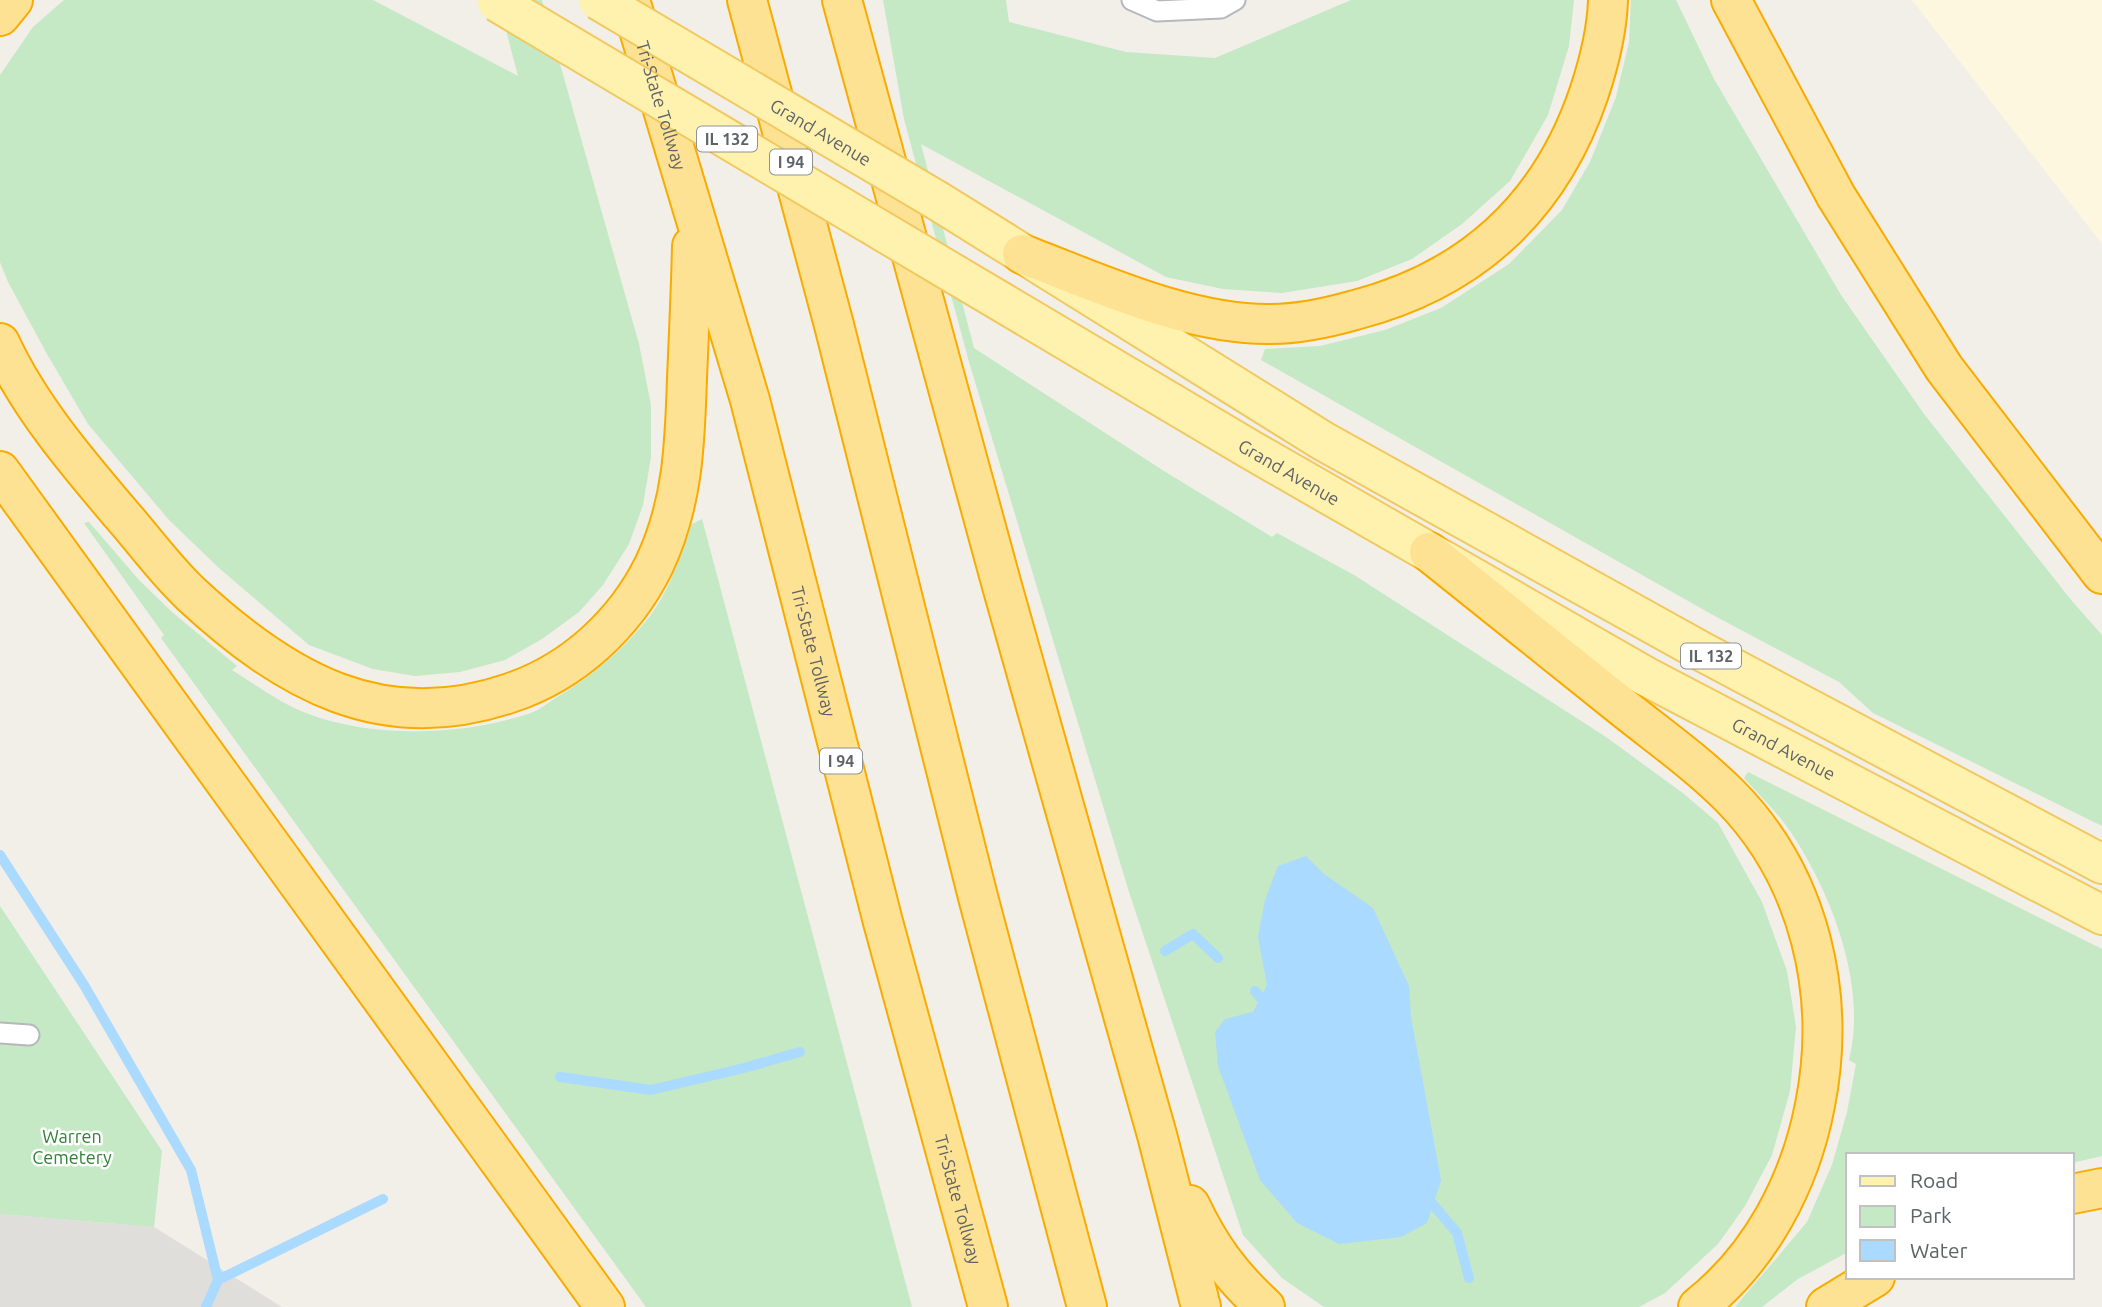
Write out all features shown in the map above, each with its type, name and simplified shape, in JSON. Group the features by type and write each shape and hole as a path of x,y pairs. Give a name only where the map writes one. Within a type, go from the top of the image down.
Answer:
{"highway":[{"path":"0,16 13,0"},
{"name":"Tri-State Tollway","path":"630,0 750,400 879,909 988,1307"},
{"name":"I 94","path":"747,0 841,350 978,897 1087,1307"},
{"path":"842,0 1002,586 1157,1135 1201,1307"},
{"path":"1022,254 1146,301 1184,312 1269,324 1304,322 1336,315 1411,292 1442,278 1495,241 1516,220 1552,171 1568,144 1595,75 1608,0"},
{"path":"1731,0 1836,196 1944,368 2102,573"},
{"path":"0,343 15,374 80,467 190,594 253,645 300,678 359,701 399,708 443,709 490,700 532,686 566,666 603,636 631,604 654,565 675,512 684,453 694,216"},
{"path":"0,471 604,1307"},
{"path":"1429,552 1728,794 1770,845 1802,911 1817,958 1823,1003 1824,1047 1811,1130 1797,1170 1762,1238 1741,1266 1698,1307"},
{"path":"1157,1135 1207,1241 1232,1274 1265,1307"},
{"path":"2074,1194 2102,1188"},
{"path":"1826,1307 1872,1279"}],"main road":[{"name":"Grand Avenue","path":"598,0 938,201 1336,448 1760,683 2102,863"},
{"name":"Grand Avenue","path":"495,1 1251,450 1645,676 2102,915"}],"lane":[{"path":"1132,0 1157,12 1221,8 1235,0"},
{"path":"0,1033 29,1035"}],"shaded area":[{"path":"1912,0 2102,0 2102,244"},
{"path":"0,1214 154,1227 282,1307 0,1307"}],"green space":[{"path":"64,0 373,0 518,76 498,0 542,0 639,344 651,405 651,457 643,505 629,544 603,585 579,612 542,639 505,660 460,672 415,676 373,669 309,645 219,568 169,520 88,424 47,354 0,262 0,75 33,27"},
{"path":"883,0 1006,0 1009,22 1126,52 1215,58 1351,0 1574,0 1569,46 1548,115 1510,181 1462,224 1412,259 1357,281 1282,293 1223,289 1166,277 921,144 974,348 1164,471 1272,537 1277,533 1354,575 1606,737 1684,794 1718,823 1762,902 1787,971 1796,1027 1790,1091 1772,1155 1745,1206 1718,1244 1665,1293 1639,1307 1324,1307 1282,1278 1243,1235 1129,892 969,362 904,119"},
{"path":"1631,0 1676,0 1714,79 1841,295 1924,414 2102,635 2102,826 1873,713 1839,682 1713,615 1261,360 1265,349 1320,346 1385,330 1441,308 1509,264 1562,210 1590,162 1616,97 1629,42"},
{"path":"702,519 912,1307 646,1307 161,638 164,635 84,523 89,522 139,580 172,612 237,666 232,670 268,693 296,709 332,721 360,727 419,731 448,730 505,721 543,707 581,682 618,651 650,616 669,584 692,524"},
{"path":"1748,772 2102,949 2102,1156 2074,1163 2074,1153 1846,1153 1846,1253 1798,1279 1762,1307 1735,1307 1807,1222 1832,1165 1847,1112 1856,1064 1849,1060 1854,1031 1854,1002 1842,941 1819,882 1790,831 1744,778"},
{"name":"Warren Cemetery","path":"0,906 162,1151 154,1227 0,1214"}],"water":[{"path":"1306,856 1324,874 1373,908 1409,986 1411,1017 1441,1180 1427,1223 1401,1237 1339,1244 1297,1223 1260,1180 1218,1066 1215,1032 1225,1019 1253,1012 1267,985 1258,937 1265,900 1278,866"}],"waterway":[{"path":"0,855 84,985 191,1170 218,1280 206,1307"},
{"path":"1165,951 1193,934 1218,958"},
{"path":"1255,991 1269,1008"},
{"path":"560,1077 651,1090 800,1052"},
{"path":"1425,1195 1457,1233 1469,1278"},
{"path":"218,1280 383,1199"}]}
